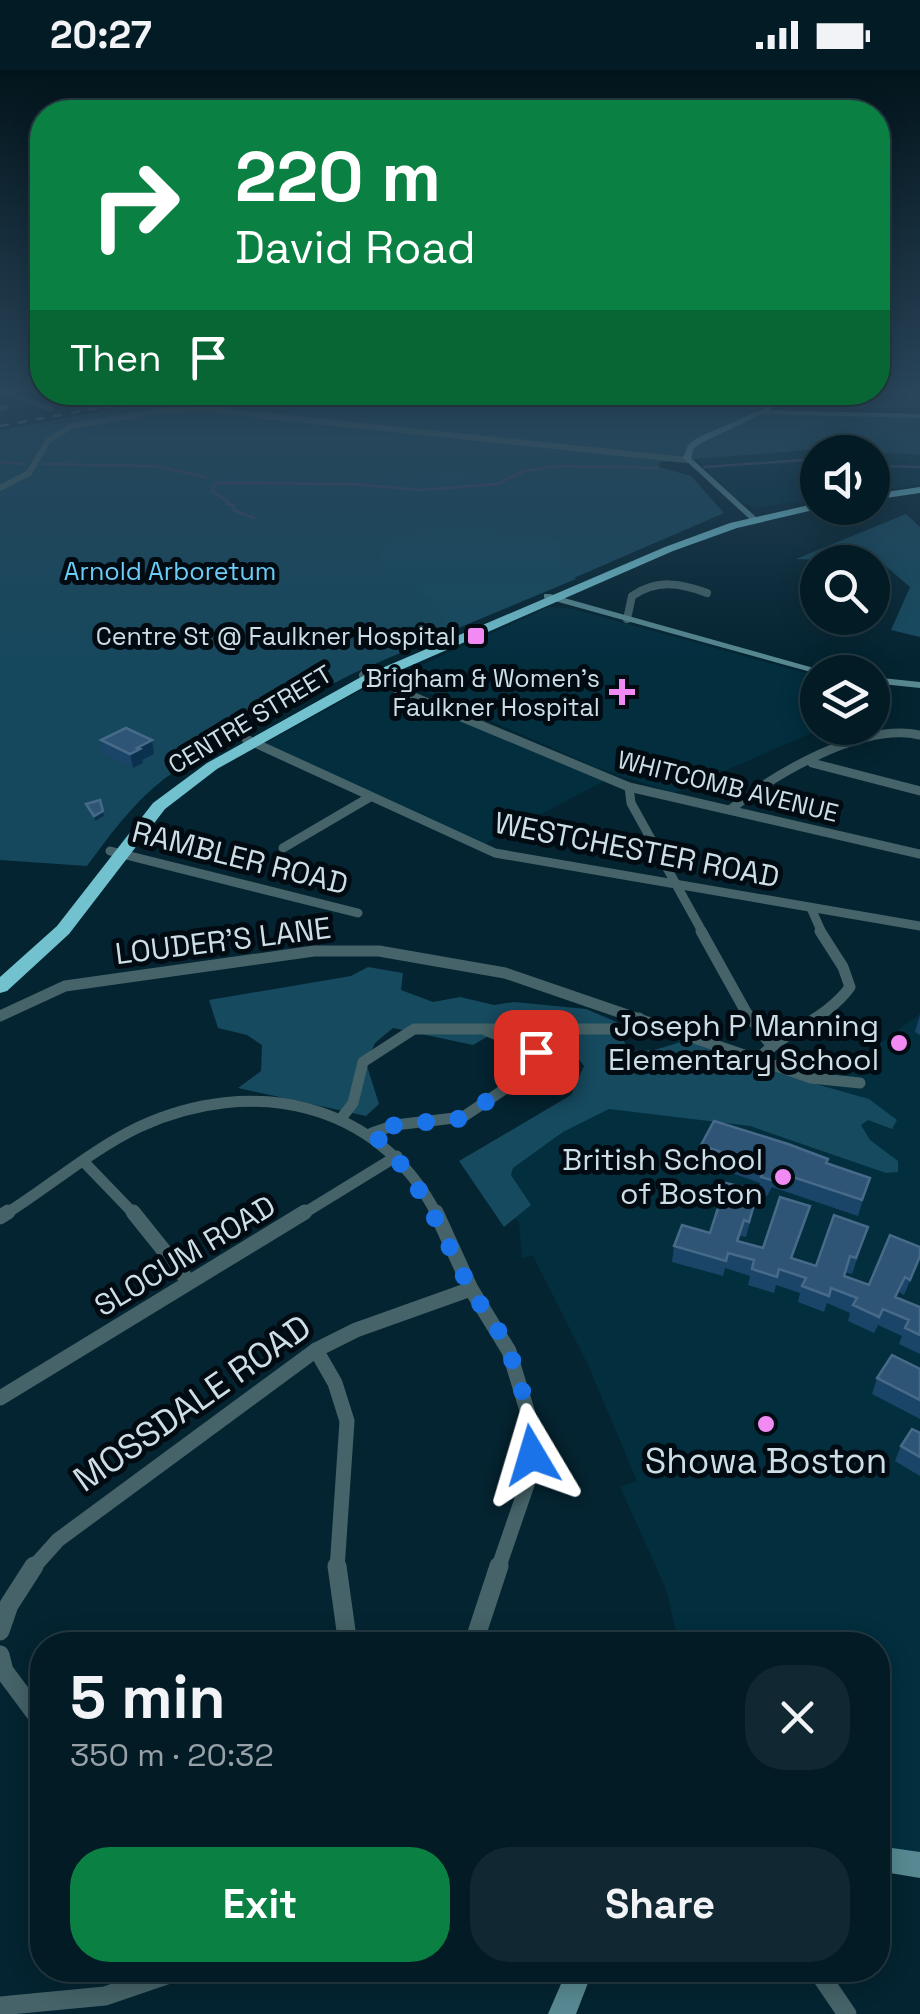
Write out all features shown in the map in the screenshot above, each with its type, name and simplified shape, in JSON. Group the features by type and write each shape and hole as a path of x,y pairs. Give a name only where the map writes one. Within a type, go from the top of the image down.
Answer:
{"highway":[{"path":"890,493 920,489"},
{"name":"CENTRE STREET","path":"0,974 49,930 172,794 250,741 367,676 551,597 750,517 800,507"},
{"name":"CENTRE STREET","path":"0,987 64,930 116,852"}],"street":[{"path":"711,482 750,517"},
{"path":"627,620 632,596 660,582 707,593"},
{"path":"551,597 800,666"},
{"name":"WHITCOMB AVENUE","path":"367,676 629,787 920,854"},
{"path":"890,682 920,684"},
{"path":"731,810 740,800 874,733 895,730 920,735"},
{"name":"WESTCHESTER ROAD","path":"250,741 495,853 920,926"},
{"path":"812,763 920,791"},
{"path":"629,787 631,804 746,1012 770,1044"},
{"path":"283,848 370,797"},
{"name":"RAMBLER ROAD","path":"116,852 358,913"},
{"path":"758,1059 770,1044 841,1000 850,987 849,976 814,924 810,908"},
{"name":"LOUDER'S LANE","path":"0,1016 65,986 327,951 430,959 498,970 824,1082 860,1082"},
{"path":"343,1116 354,1104 363,1062 410,1030 619,1030 640,1018"},
{"path":"372,1133 395,1125 458,1119 539,1066 533,1049 479,1028"},
{"path":"0,1217 127,1133 164,1117 200,1108 287,1103 343,1116 372,1133 396,1156 422,1193 471,1290 495,1324 516,1368 530,1427 532,1455 515,1526 475,1632"},
{"name":"SLOCUM ROAD","path":"0,1398 396,1156"},
{"path":"84,1162 121,1197 190,1282"},
{"name":"MOSSDALE ROAD","path":"0,1631 11,1599 27,1573 58,1540 316,1350 356,1330 471,1290"},
{"path":"316,1350 335,1382 346,1421 335,1556 346,1632"},
{"path":"0,1655 4,1671 30,1706"},
{"path":"890,1861 920,1865"},
{"path":"0,2006 106,1996 146,1982"},
{"path":"562,2014 575,1982"},
{"path":"825,1982 847,2014"}],"shaded area":[{"path":"719,482 800,482 800,501 755,508 738,500"},
{"path":"890,482 920,484 890,488"},
{"path":"906,514 920,527 920,637 891,630 910,587 890,570 890,545 830,545 879,525 890,525 890,521"},
{"path":"466,526 556,538 563,542 560,559 576,579 451,631 443,621 441,606 379,562 387,539 410,531"},
{"name":"Brigham & Women's Faulkner Hospital","path":"549,607 573,609 800,671 800,738 674,793 597,768 393,678"},
{"path":"373,684 604,781 483,845 266,743"},
{"path":"368,967 403,973 401,990 433,1002 460,997 494,1005 514,1002 586,1009 619,1023 627,1051 654,1050 685,1041 763,1061 791,1077 869,1099 897,1120 892,1129 868,1120 861,1125 870,1140 898,1161 898,1172 886,1173 750,1126 609,1109 563,1132 513,1168 511,1175 531,1205 504,1227 459,1161 571,1095 584,1066 569,1047 519,1032 497,1031 473,1045 393,1028 375,1043 366,1063 379,1104 366,1116 238,1088 261,1071 262,1045 247,1035 218,1028 209,1000 351,976"},
{"name":"Showa Boston","path":"920,1014 920,1858 890,1854 890,1632 676,1632 666,1589 620,1487 637,1481 588,1365 533,1256 522,1258 519,1223 478,1174 683,1037 822,1085"}],"green space":[{"name":"Arnold Arboretum","path":"0,482 696,482 724,513 354,673 305,698 284,696 260,723 153,788 87,866 0,860"}],"building":[{"path":"126,728 152,740 130,754 101,740"},
{"path":"100,800 103,811 94,816 86,804"},
{"path":"714,1121 788,1144 870,1178 862,1200 775,1171 771,1180 761,1177 765,1168 701,1145"},
{"path":"726,1183 758,1191 749,1222 744,1220 737,1241 763,1248 780,1197 810,1206 791,1258 816,1266 834,1215 868,1227 856,1258 850,1256 844,1276 869,1285 890,1235 920,1247 910,1280 905,1277 895,1297 920,1307 920,1335 905,1328 909,1320 883,1309 879,1317 853,1305 857,1298 831,1288 829,1296 802,1286 806,1278 779,1269 777,1277 752,1269 754,1260 728,1253 726,1261 674,1246 682,1225 710,1233"},
{"path":"892,1355 920,1369 920,1400 877,1378"},
{"path":"912,1429 920,1433 920,1457 901,1446"}],"waterway":[{"path":"254,518 233,510 234,505 226,504 228,501 212,492 215,483 352,484 421,490 502,482"}],"place":[{"name":"Centre St @ Faulkner Hospital","path":"476,636"},
{"name":"Brigham & Women's Faulkner Hospital","path":"622,692"},
{"name":"Joseph P Manning Elementary School","path":"899,1043"},
{"name":"British School of Boston","path":"783,1177"},
{"name":"Showa Boston","path":"766,1424"}],"route":[{"path":"532,1455 530,1427 516,1368 495,1324 471,1290 411,1173 372,1133 395,1125 463,1117 534,1072 540,1064 536,1052"}]}
